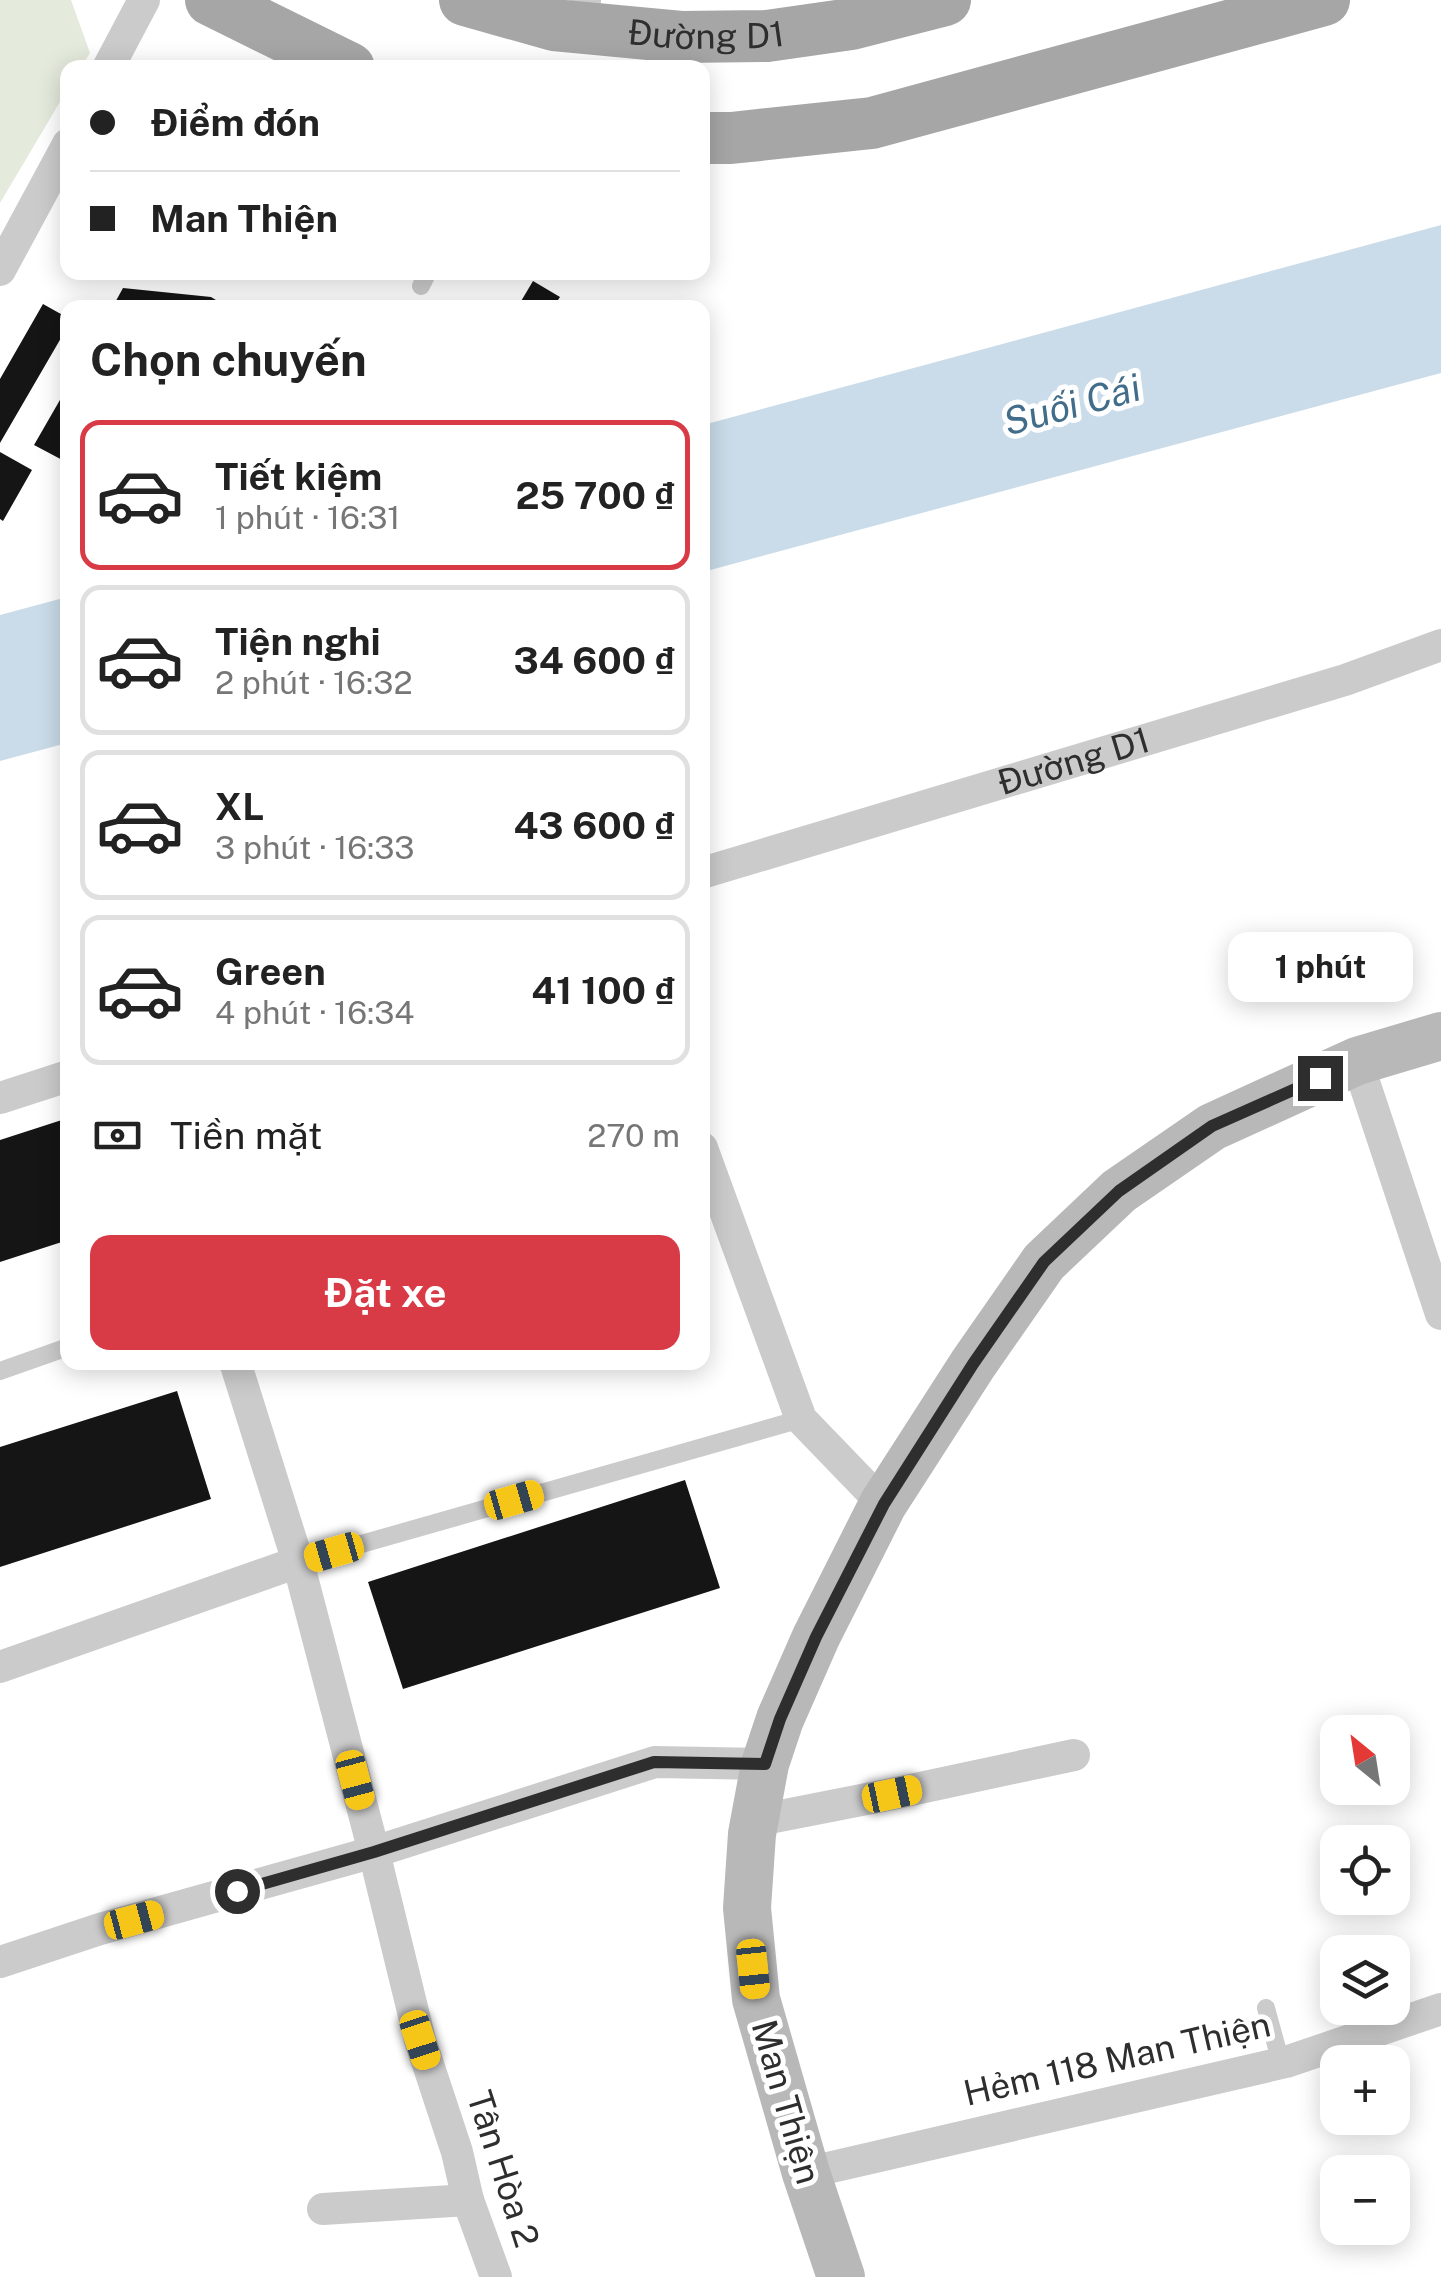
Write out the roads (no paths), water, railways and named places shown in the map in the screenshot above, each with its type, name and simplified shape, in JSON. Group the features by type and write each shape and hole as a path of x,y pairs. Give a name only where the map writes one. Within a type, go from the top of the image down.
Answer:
{"main road":[{"path":"210,0 333,60"},
{"name":"Đường D1","path":"465,0 554,25 681,38 800,32 851,24 945,0"},
{"name":"Đường D1","path":"582,0 630,8 710,10 799,6 826,0"},
{"path":"710,138 872,122 1322,0"},
{"path":"710,164 816,155 911,138 1114,84 1155,45"}],"street":[{"path":"112,60 144,0"},
{"path":"0,270 60,159"},
{"name":"Đường D1","path":"710,871 1345,680 1441,645"},
{"name":"Man Thiện","path":"842,2277 806,2173 756,1999 747,1908 754,1820 765,1764 816,1637 884,1504 1044,1262 1119,1191 1212,1126 1356,1061 1441,1036"},
{"path":"1356,1061 1441,1314"},
{"path":"0,1098 60,1079"},
{"path":"710,1170 801,1419 884,1504"},
{"name":"Tân Hòa 2","path":"238,1370 298,1562 420,2040 457,2152 468,2200 496,2277"},
{"path":"0,1667 298,1562"},
{"path":"754,1820 1074,1755"},
{"path":"0,1962 100,1929 374,1852 654,1762 765,1764"},
{"name":"Hẻm 118 Man Thiện","path":"806,2173 1282,2063 1441,2009"},
{"path":"323,2209 468,2200"}],"lane":[{"path":"0,1371 60,1350"},
{"path":"298,1562 801,1419"},
{"path":"1266,2008 1282,2063"}],"water":[{"name":"Suối Cái","path":"1441,225 1441,373 710,570 710,423"},
{"path":"60,599 60,745 0,761 0,615"}]}
